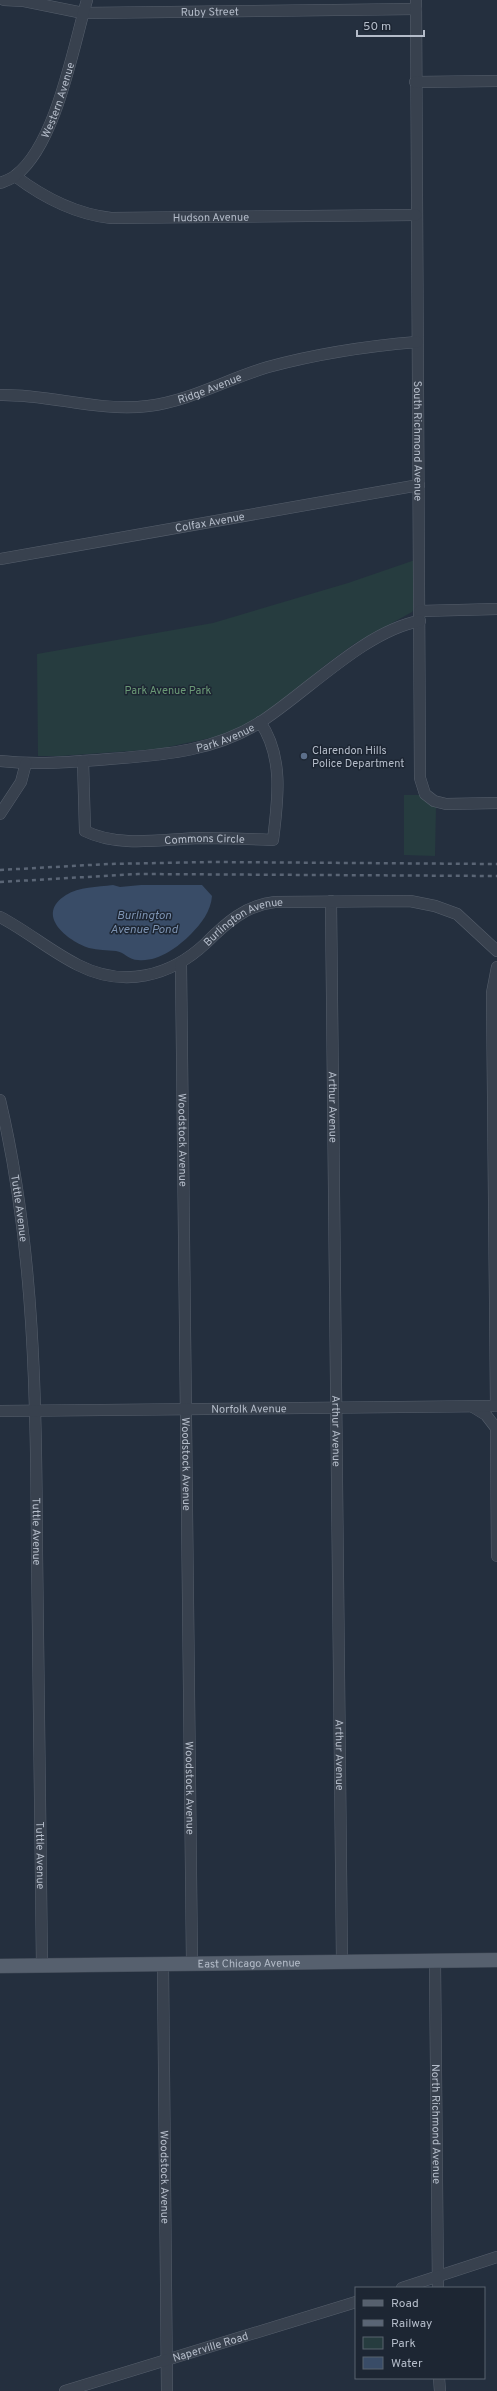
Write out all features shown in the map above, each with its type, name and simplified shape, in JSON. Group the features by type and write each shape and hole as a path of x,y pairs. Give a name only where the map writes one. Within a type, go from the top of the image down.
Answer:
{"main road":[{"name":"East Chicago Avenue","path":"0,1966 497,1960"}],"street":[{"name":"Ruby Street","path":"4,0 24,1 83,13 416,5"},
{"name":"Western Avenue","path":"0,183 15,176 27,163 48,127 69,64 87,0"},
{"name":"South Richmond Avenue","path":"416,5 415,82 420,778 422,789 429,798 446,804 497,803"},
{"path":"415,82 497,81"},
{"name":"Hudson Avenue","path":"15,176 30,188 64,207 87,214 111,218 416,215"},
{"name":"Ridge Avenue","path":"0,395 25,396 108,407 146,406 189,397 243,376 302,359 418,342"},
{"name":"Colfax Avenue","path":"0,559 419,485"},
{"name":"Park Avenue","path":"0,761 26,763 84,761 185,751 232,737 260,722 329,670 372,641 420,616 497,609"},
{"name":"Commons Circle","path":"84,761 85,831 99,838 131,841 201,838 273,840 277,808 277,758 270,736 260,722"},
{"path":"0,814 21,782 26,763"},
{"name":"Arthur Avenue","path":"331,901 342,1962"},
{"name":"Burlington Avenue","path":"0,916 68,959 97,973 119,977 140,977 181,964 217,932 251,907 275,902 410,901 435,906 457,914 497,951"},
{"name":"Woodstock Avenue","path":"181,964 192,1964"},
{"path":"497,967 492,993 497,1406"},
{"name":"Tuttle Avenue","path":"0,1100 14,1170 25,1244 31,1305 36,1411 42,1965"},
{"path":"471,1406 486,1415 496,1426 497,1556"},
{"name":"Norfolk Avenue","path":"0,1411 497,1406"},
{"name":"North Richmond Avenue","path":"434,1961 438,2283"},
{"name":"Woodstock Avenue","path":"162,1964 167,2391"},
{"path":"409,2287 438,2283 497,2257"},
{"name":"Naperville Road","path":"65,2391 355,2302"},
{"path":"439,2379 440,2391"}],"green space":[{"name":"Park Avenue Park","path":"415,560 415,608 412,612 354,644 324,666 277,707 240,728 220,736 158,749 60,756 38,756 37,654 213,623 348,583"},
{"path":"404,795 420,795 427,803 436,807 435,856 404,855"}],"water":[{"name":"Burlington Avenue Pond","path":"113,885 120,887 141,885 202,885 212,896 210,907 202,922 180,944 167,953 153,959 135,960 116,951 92,949 81,945 64,933 54,919 53,911 57,903 71,892"}],"railway":[{"path":"0,870 108,864 211,862 497,864"},
{"path":"0,882 138,874 497,876"}],"place":[{"name":"Clarendon Hills Police Department","path":"304,756"}]}
